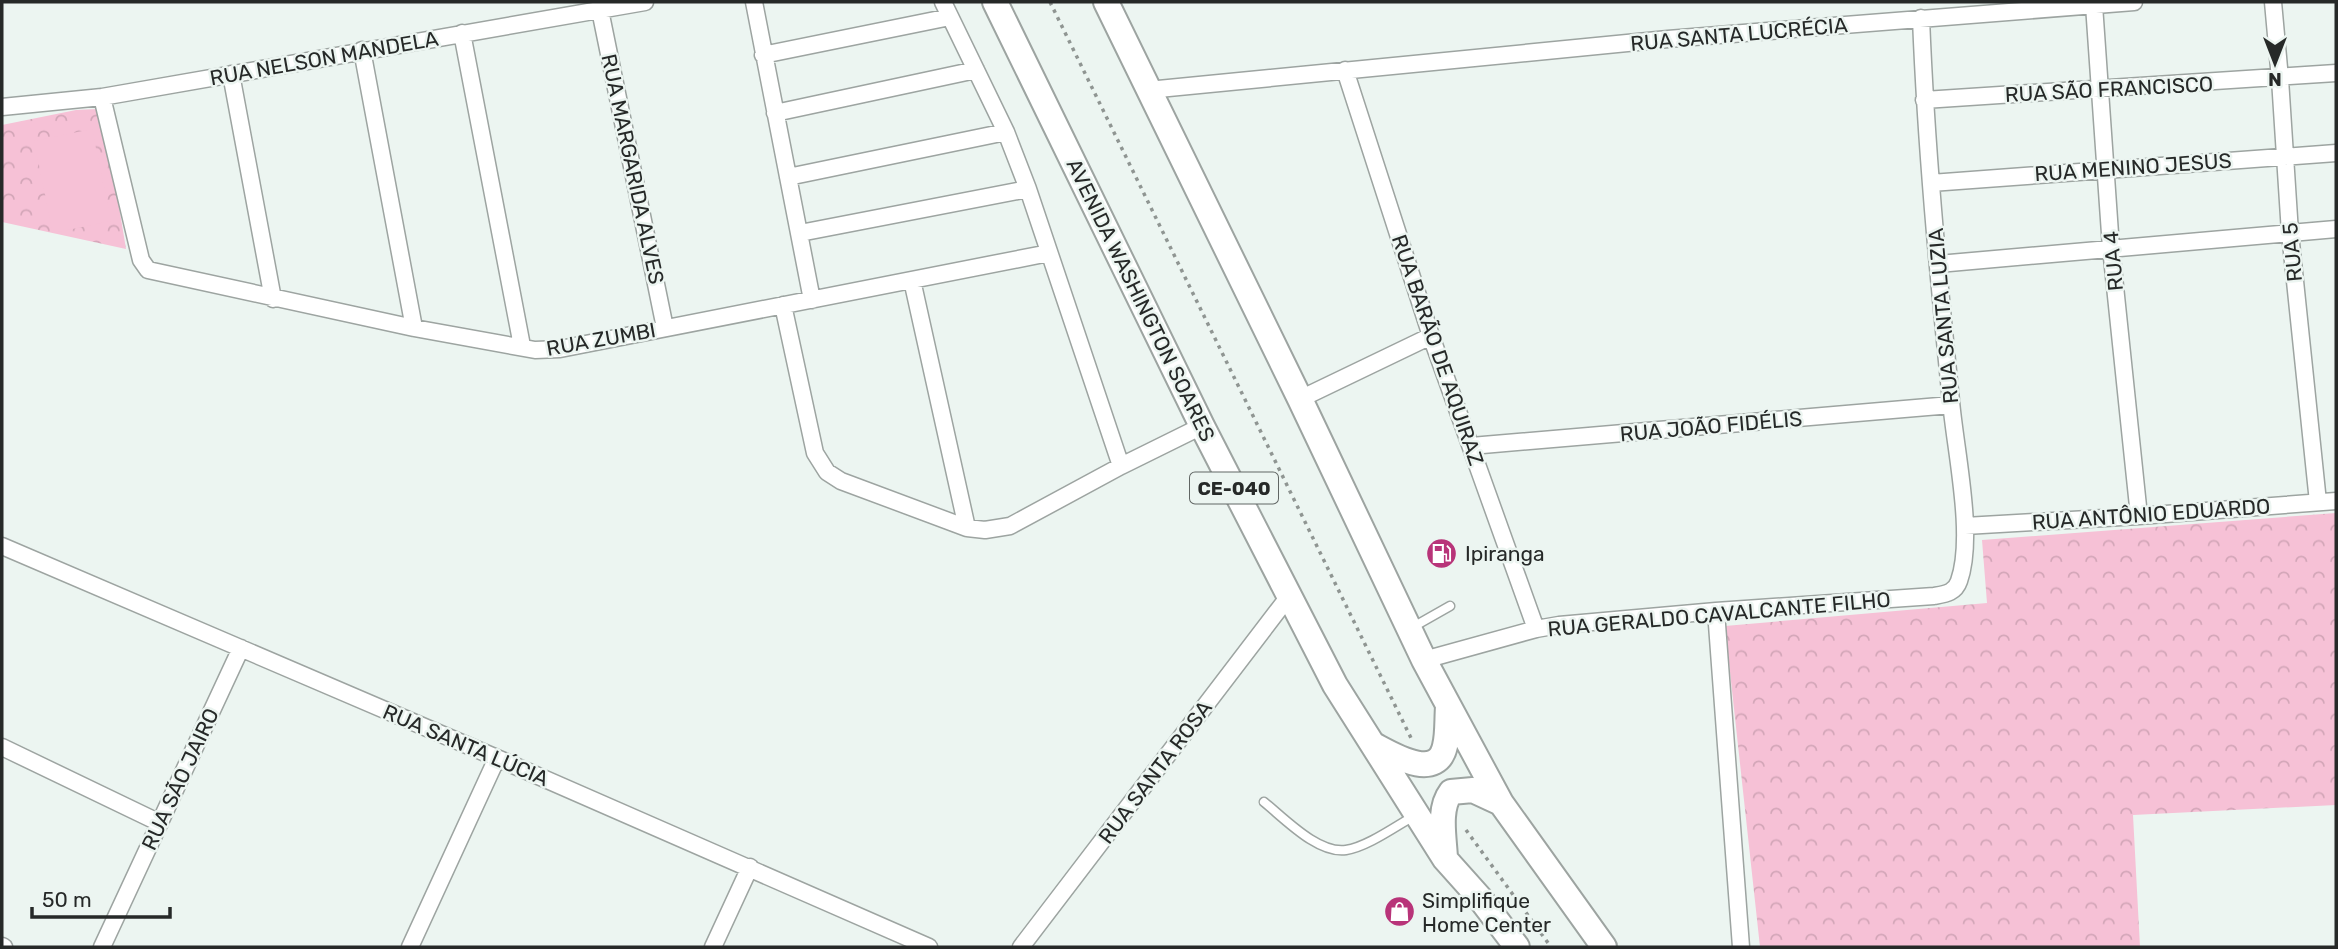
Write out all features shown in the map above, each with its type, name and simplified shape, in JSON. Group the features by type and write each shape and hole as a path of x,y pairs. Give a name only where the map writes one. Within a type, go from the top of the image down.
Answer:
{"highway":[{"name":"AVENIDA WASHINGTON SOARES","path":"995,2 1202,426 1335,685 1445,859 1479,897 1517,947"},
{"path":"1106,2 1424,660 1502,803 1604,947"},
{"path":"1373,745 1409,762 1430,764 1437,760 1445,749 1448,705"},
{"path":"1445,859 1443,811 1446,798 1451,792 1473,790 1502,803"}],"street":[{"name":"RUA NELSON MANDELA","path":"2,107 102,97 645,2"},
{"path":"754,2 812,300"},
{"path":"943,2 1006,132 1028,189 1121,466"},
{"name":"RUA SANTA LUCRÉCIA","path":"1148,90 1921,18 2134,2"},
{"name":"RUA 5","path":"2273,2 2290,233 2318,502"},
{"name":"RUA 4","path":"2094,5 2111,248 2139,516"},
{"name":"RUA MARGARIDA ALVES","path":"600,10 665,328"},
{"path":"763,55 950,18"},
{"name":"RUA SANTA LUZIA","path":"1921,18 1930,183 1965,526 1959,582 1950,593 1934,596"},
{"path":"462,33 522,346"},
{"path":"362,50 414,328"},
{"path":"775,113 976,70"},
{"name":"RUA BARÃO DE AQUIRAZ","path":"1345,70 1432,336 1536,629"},
{"path":"231,74 273,299"},
{"name":"RUA SÃO FRANCISCO","path":"1924,100 2336,74"},
{"name":"RUA ZUMBI","path":"102,97 143,266 154,272 273,299 535,350 560,349 1049,254"},
{"path":"788,177 1006,132"},
{"name":"RUA MENINO JESUS","path":"1930,183 2336,153"},
{"path":"800,233 1028,189"},
{"path":"1938,264 2336,229"},
{"path":"912,280 967,528"},
{"path":"783,305 815,453 827,472 841,481 967,528 985,530 1010,526 1202,426"},
{"path":"1300,400 1432,336"},
{"name":"RUA JOÃO FIDÉLIS","path":"1471,446 1951,405"},
{"name":"RUA ANTÔNIO EDUARDO","path":"1965,526 2336,501"},
{"name":"RUA SANTA LÚCIA","path":"2,546 750,867 929,947"},
{"name":"RUA SANTA ROSA","path":"1021,947 1289,596"},
{"name":"RUA GERALDO CAVALCANTE FILHO","path":"1424,660 1536,629 1716,611 1934,596"},
{"path":"1716,611 1741,947"},
{"name":"RUA SÃO JAIRO","path":"102,947 241,648"},
{"path":"2,747 160,823"},
{"path":"410,947 497,758"},
{"path":"713,947 750,867"}],"lane":[{"path":"1409,629 1450,607"},
{"path":"1264,802 1318,845 1331,850 1356,847 1417,814"}],"path":[{"path":"1050,2 1413,742 1430,764"},
{"path":"1451,792 1466,831 1551,947"}],"green space":[{"path":"97,109 104,116 126,249 2,222 2,125 76,110"},
{"path":"92,129 111,221 53,233 34,141"},
{"path":"2336,513 2336,805 2133,815 2140,947 1760,947 1725,626 1987,603 1982,540"}],"place":[{"name":"Ipiranga","path":"1442,553"},
{"name":"Simplifique Home Center","path":"1399,912"}]}
